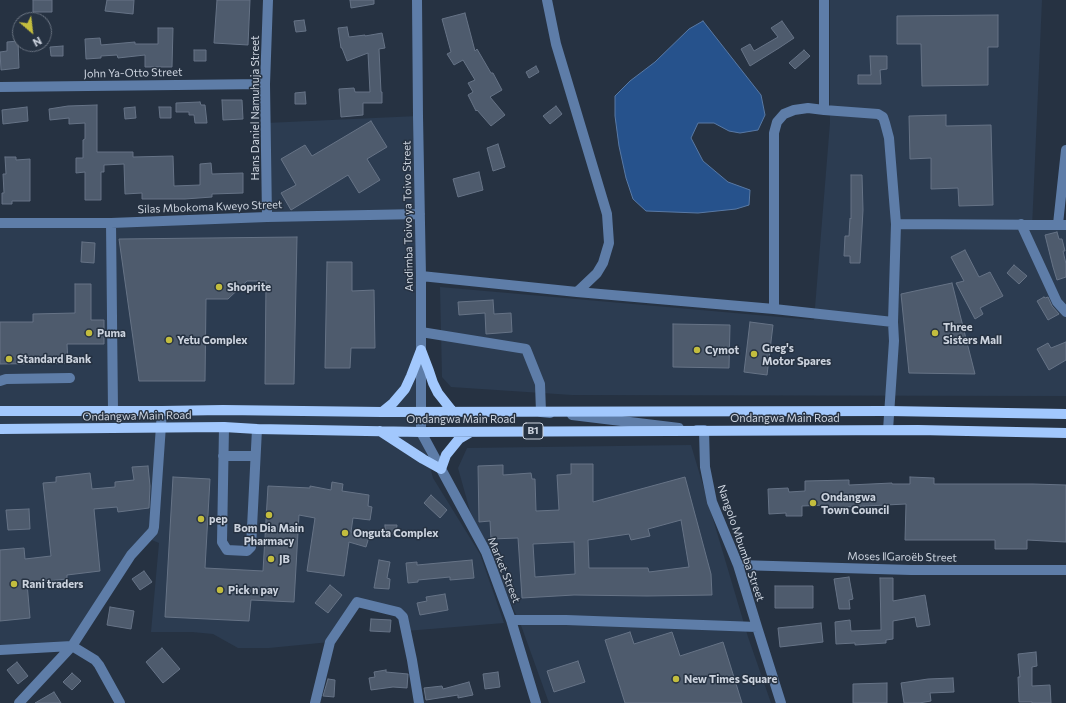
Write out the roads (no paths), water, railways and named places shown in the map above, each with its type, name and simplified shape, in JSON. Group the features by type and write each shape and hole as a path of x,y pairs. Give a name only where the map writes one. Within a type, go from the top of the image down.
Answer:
{"main road":[{"path":"421,350 438,393 454,412"},
{"path":"382,412 393,403 405,389 421,350"},
{"name":"Ondangwa Main Road","path":"0,410 231,410 382,412 889,411 1066,414"},
{"name":"Ondangwa Main Road","path":"0,429 224,427 421,432 888,430 1066,433"},
{"path":"380,430 423,459 441,469 446,455 459,439 472,431"}],"street":[{"name":"Hans Daniel Namuhuja Street","path":"267,217 265,84 268,0"},
{"name":"Andimba Toivo ya Toivo Street","path":"417,0 421,276 421,432"},
{"path":"547,0 556,44 607,214 609,243 603,263 597,273 577,292"},
{"path":"824,0 824,110"},
{"name":"John Ya-Otto Street","path":"0,87 265,84"},
{"path":"774,309 774,133 777,122 784,114 794,110 808,108 878,114 883,117 889,138 896,224 893,322 894,341 888,430"},
{"path":"896,224 1062,224 1066,150"},
{"name":"Silas Mbokoma Kweyo Street","path":"0,222 111,222 420,214"},
{"path":"111,222 113,411"},
{"path":"1021,224 1057,302 1066,312"},
{"path":"421,276 577,292 774,309 893,322"},
{"path":"421,332 526,349 540,384 541,412 704,430"},
{"path":"0,381 6,379 70,378"},
{"path":"20,703 72,646 131,555 153,531 162,411"},
{"path":"224,427 222,542 227,550 247,550 251,547 257,429"},
{"name":"Nangolo Mbumba Street","path":"704,430 704,467 712,502 738,565 756,628 781,703"},
{"name":"Market Street","path":"421,432 486,552 511,620 536,703"},
{"path":"223,456 255,456"},
{"name":"Moses ǁGaroëb Street","path":"738,565 911,570 1066,570"},
{"path":"315,703 330,642 356,602 398,612 403,617 419,703"},
{"path":"511,620 566,620 756,628"},
{"path":"0,650 72,646 95,660 120,703"}],"water":[{"path":"703,21 761,95 765,115 758,130 740,133 729,131 714,123 698,123 691,138 703,161 728,182 750,190 749,205 736,209 698,213 646,211 633,199 626,178 619,146 615,116 615,96 630,81 655,62 689,29"}],"place":[{"name":"Shoprite","path":"219,287"},
{"name":"Puma","path":"89,333"},
{"name":"Three Sisters Mall","path":"935,333"},
{"name":"Yetu Complex","path":"169,340"},
{"name":"Cymot","path":"697,350"},
{"name":"Greg's Motor Spares","path":"754,354"},
{"name":"Standard Bank","path":"9,359"},
{"name":"Ondangwa Town Council","path":"813,503"},
{"name":"Bom Dia Main Pharmacy","path":"269,515"},
{"name":"pep","path":"201,519"},
{"name":"Onguta Complex","path":"345,533"},
{"name":"JB","path":"271,559"},
{"name":"Rani traders","path":"14,584"},
{"name":"Pick n pay","path":"220,590"},
{"name":"New Times Square","path":"676,679"}]}
